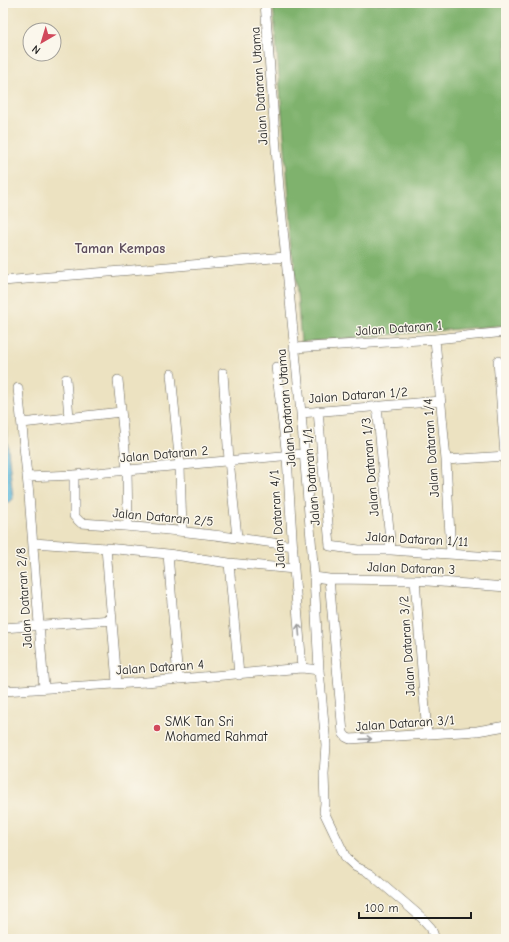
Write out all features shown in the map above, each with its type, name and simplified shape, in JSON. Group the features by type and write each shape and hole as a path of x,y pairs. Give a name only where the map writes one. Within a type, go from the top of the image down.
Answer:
{"street":[{"name":"Jalan Dataran Utama","path":"265,3 285,257 301,412 303,454 314,577 319,670 326,745 324,812 346,858 356,867 371,874 421,917 431,928 435,939"},
{"path":"3,281 285,257"},
{"name":"Jalan Dataran 1","path":"294,348 435,339 506,332"},
{"name":"Jalan Dataran 1/4","path":"435,339 446,460 450,554"},
{"path":"498,360 506,468"},
{"name":"Jalan Dataran 4/1","path":"276,367 286,457 302,668"},
{"path":"171,374 180,466 182,531"},
{"path":"223,374 229,460 237,537"},
{"path":"66,379 69,418"},
{"path":"118,380 126,470 128,526"},
{"name":"Jalan Dataran 2/8","path":"18,388 33,544 44,688"},
{"name":"Jalan Dataran 1/2","path":"301,412 440,402"},
{"name":"Jalan Dataran 1/3","path":"377,406 391,550"},
{"name":"Jalan Dataran 1/1","path":"318,410 330,542"},
{"path":"22,423 121,412"},
{"name":"Jalan Dataran 2","path":"27,477 74,475 180,466 229,460 286,457 303,454"},
{"path":"446,460 506,456"},
{"name":"Jalan Dataran 2/5","path":"74,475 74,516 81,523 182,531 237,537 293,546"},
{"name":"Jalan Dataran 1/11","path":"330,542 330,546 359,550 391,550 506,558"},
{"path":"33,544 106,548 294,569"},
{"path":"106,548 117,683"},
{"path":"168,554 178,679"},
{"path":"230,563 239,675"},
{"name":"Jalan Dataran 3","path":"314,577 329,579 415,580 506,587"},
{"name":"Jalan Dataran 3/1","path":"329,579 343,733 346,737 350,739 382,738 477,731 506,726"},
{"name":"Jalan Dataran 3/2","path":"415,580 427,734"},
{"path":"3,628 112,620"},
{"name":"Jalan Dataran 4","path":"3,691 239,675 302,668 319,670"}],"green space":[{"path":"273,3 506,3 506,325 301,342"}],"water":[{"path":"3,400 13,499 10,502 3,503"}],"place":[{"name":"SMK Tan Sri Mohamed Rahmat","path":"157,728"}],"district":[{"name":"Taman Kempas","path":"120,248"}]}
